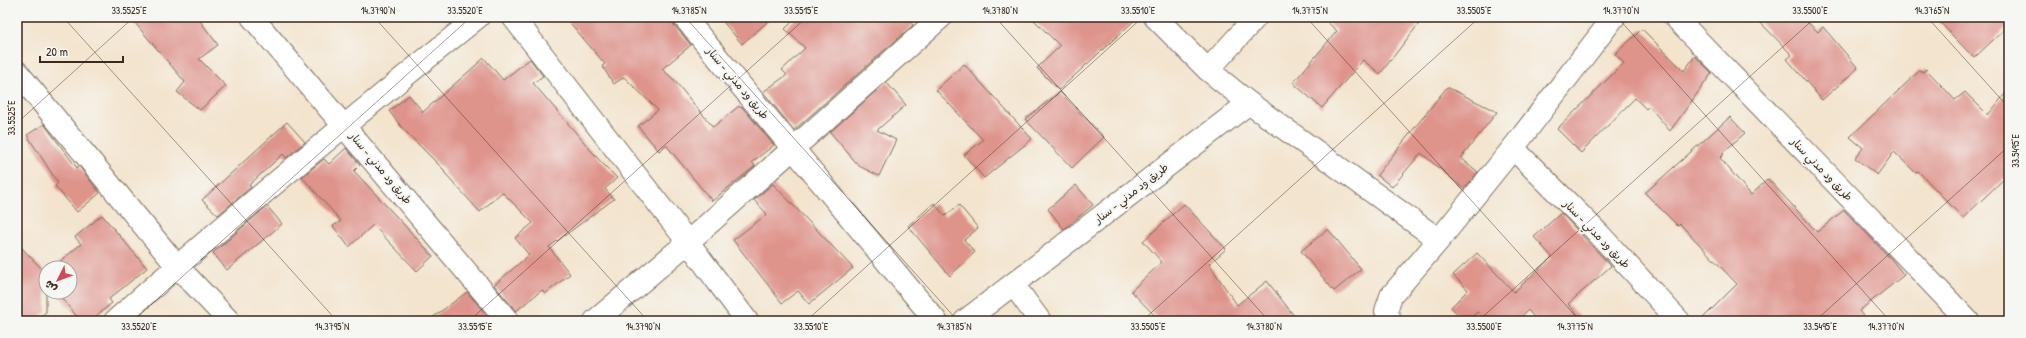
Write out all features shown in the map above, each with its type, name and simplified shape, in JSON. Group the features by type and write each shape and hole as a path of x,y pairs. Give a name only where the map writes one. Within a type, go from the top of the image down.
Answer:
{"street":[{"name":"طريق ود مدني - سنار","path":"252,17 344,124 508,321"},
{"path":"115,321 177,266 344,124 478,17"},
{"path":"513,17 688,242 747,321"},
{"name":"طريق ود مدني - سنار","path":"684,17 936,321"},
{"path":"595,321 688,242 941,17"},
{"path":"1155,17 1208,70 1249,103 1439,240"},
{"path":"1208,70 1256,17"},
{"path":"1391,321 1386,311 1391,296 1439,240 1513,148 1614,17"},
{"name":"طريق ود مدني سنار","path":"1675,17 1968,321"},
{"path":"17,72 177,266 229,321"},
{"name":"طريق ود مدني - سنار","path":"965,321 1249,103"},
{"name":"طريق ود مدني - سنار","path":"1513,148 1599,234 1679,321"},
{"path":"1013,284 1040,321"}],"building":[{"path":"130,17 197,17 218,45 199,59 226,86 200,110 177,92 185,82"},
{"path":"565,17 672,17 674,25 691,45 662,69 674,80 713,127 739,106 741,108 742,107 774,145 752,162 755,166 712,201 666,145 659,151 638,126 658,110 624,77 614,84 602,66 605,64"},
{"path":"719,17 773,17 742,44"},
{"path":"797,17 905,17 913,25 794,130 763,92 787,75 782,70 805,48 785,29"},
{"path":"1031,17 1138,17 1059,90 1037,68 1060,46"},
{"path":"1322,17 1424,17 1380,74 1363,60 1322,108 1293,83 1337,31"},
{"path":"1755,17 1802,17 1818,32 1823,27 1858,68 1822,100 1787,59 1792,55"},
{"path":"1935,17 2009,17 2009,25 1974,58"},
{"path":"1642,29 1684,71 1695,56 1712,73 1670,131 1649,106 1646,109 1635,98 1581,153 1557,129 1624,63 1615,54"},
{"path":"484,58 503,80 530,59 543,76 533,83 601,162 617,178 605,189 614,199 549,247 570,274 545,294 542,290 516,311 494,285 529,255 515,238 533,223 502,192 480,212 444,172 445,171 403,129 389,111 409,95 423,112"},
{"path":"964,64 1032,139 984,178 964,155 983,140 936,90"},
{"path":"1926,69 1955,100 1965,92 1988,115 2009,89 2009,174 1963,218 1918,171 1916,173 1894,152 1877,175 1855,158 1863,148 1850,137 1920,70 1923,72"},
{"path":"886,82 906,105 877,130 896,140 879,176 859,166 830,132"},
{"path":"1447,87 1497,112 1461,158 1478,172 1464,189 1421,153 1392,187 1377,175"},
{"path":"1060,92 1104,137 1072,168 1025,119"},
{"path":"1730,117 1745,133 1722,153 1724,154 1720,158 1751,195 1768,179 1817,232 1844,210 1892,260 1904,275 1859,311 1867,321 1700,321 1737,284 1680,224 1678,226 1645,193"},
{"path":"287,122 305,142 286,158 283,154 249,185 251,187 218,215 202,200"},
{"path":"44,124 77,168 79,166 100,193 77,212 55,186 58,183 27,135"},
{"path":"346,148 360,165 354,171 433,256 417,271 373,225 349,247 333,226 341,221 302,177 324,159 329,164"},
{"path":"773,184 853,268 809,304 798,291 782,303 733,240 767,214 754,200"},
{"path":"1076,185 1093,205 1064,229 1048,209"},
{"path":"934,203 945,216 959,205 978,228 964,240 975,252 950,276 908,226"},
{"path":"1184,204 1226,249 1209,264 1237,305 1267,281 1298,321 1160,321 1131,291 1162,262 1143,241"},
{"path":"267,206 282,224 227,270 213,253"},
{"path":"1561,213 1611,266 1568,304 1584,321 1537,321 1528,310 1517,321 1486,321 1477,312 1468,321 1464,321 1451,307 1468,290 1453,275 1477,253 1514,292 1552,257 1534,237"},
{"path":"102,215 147,268 109,299 112,303 90,321 81,321 63,300 78,300 78,260 62,260 81,244 75,237"},
{"path":"1328,229 1361,269 1334,291 1301,251"},
{"path":"17,243 38,265 38,300 46,300 46,312 35,321 17,321"},
{"path":"467,292 492,321 428,321"}]}
